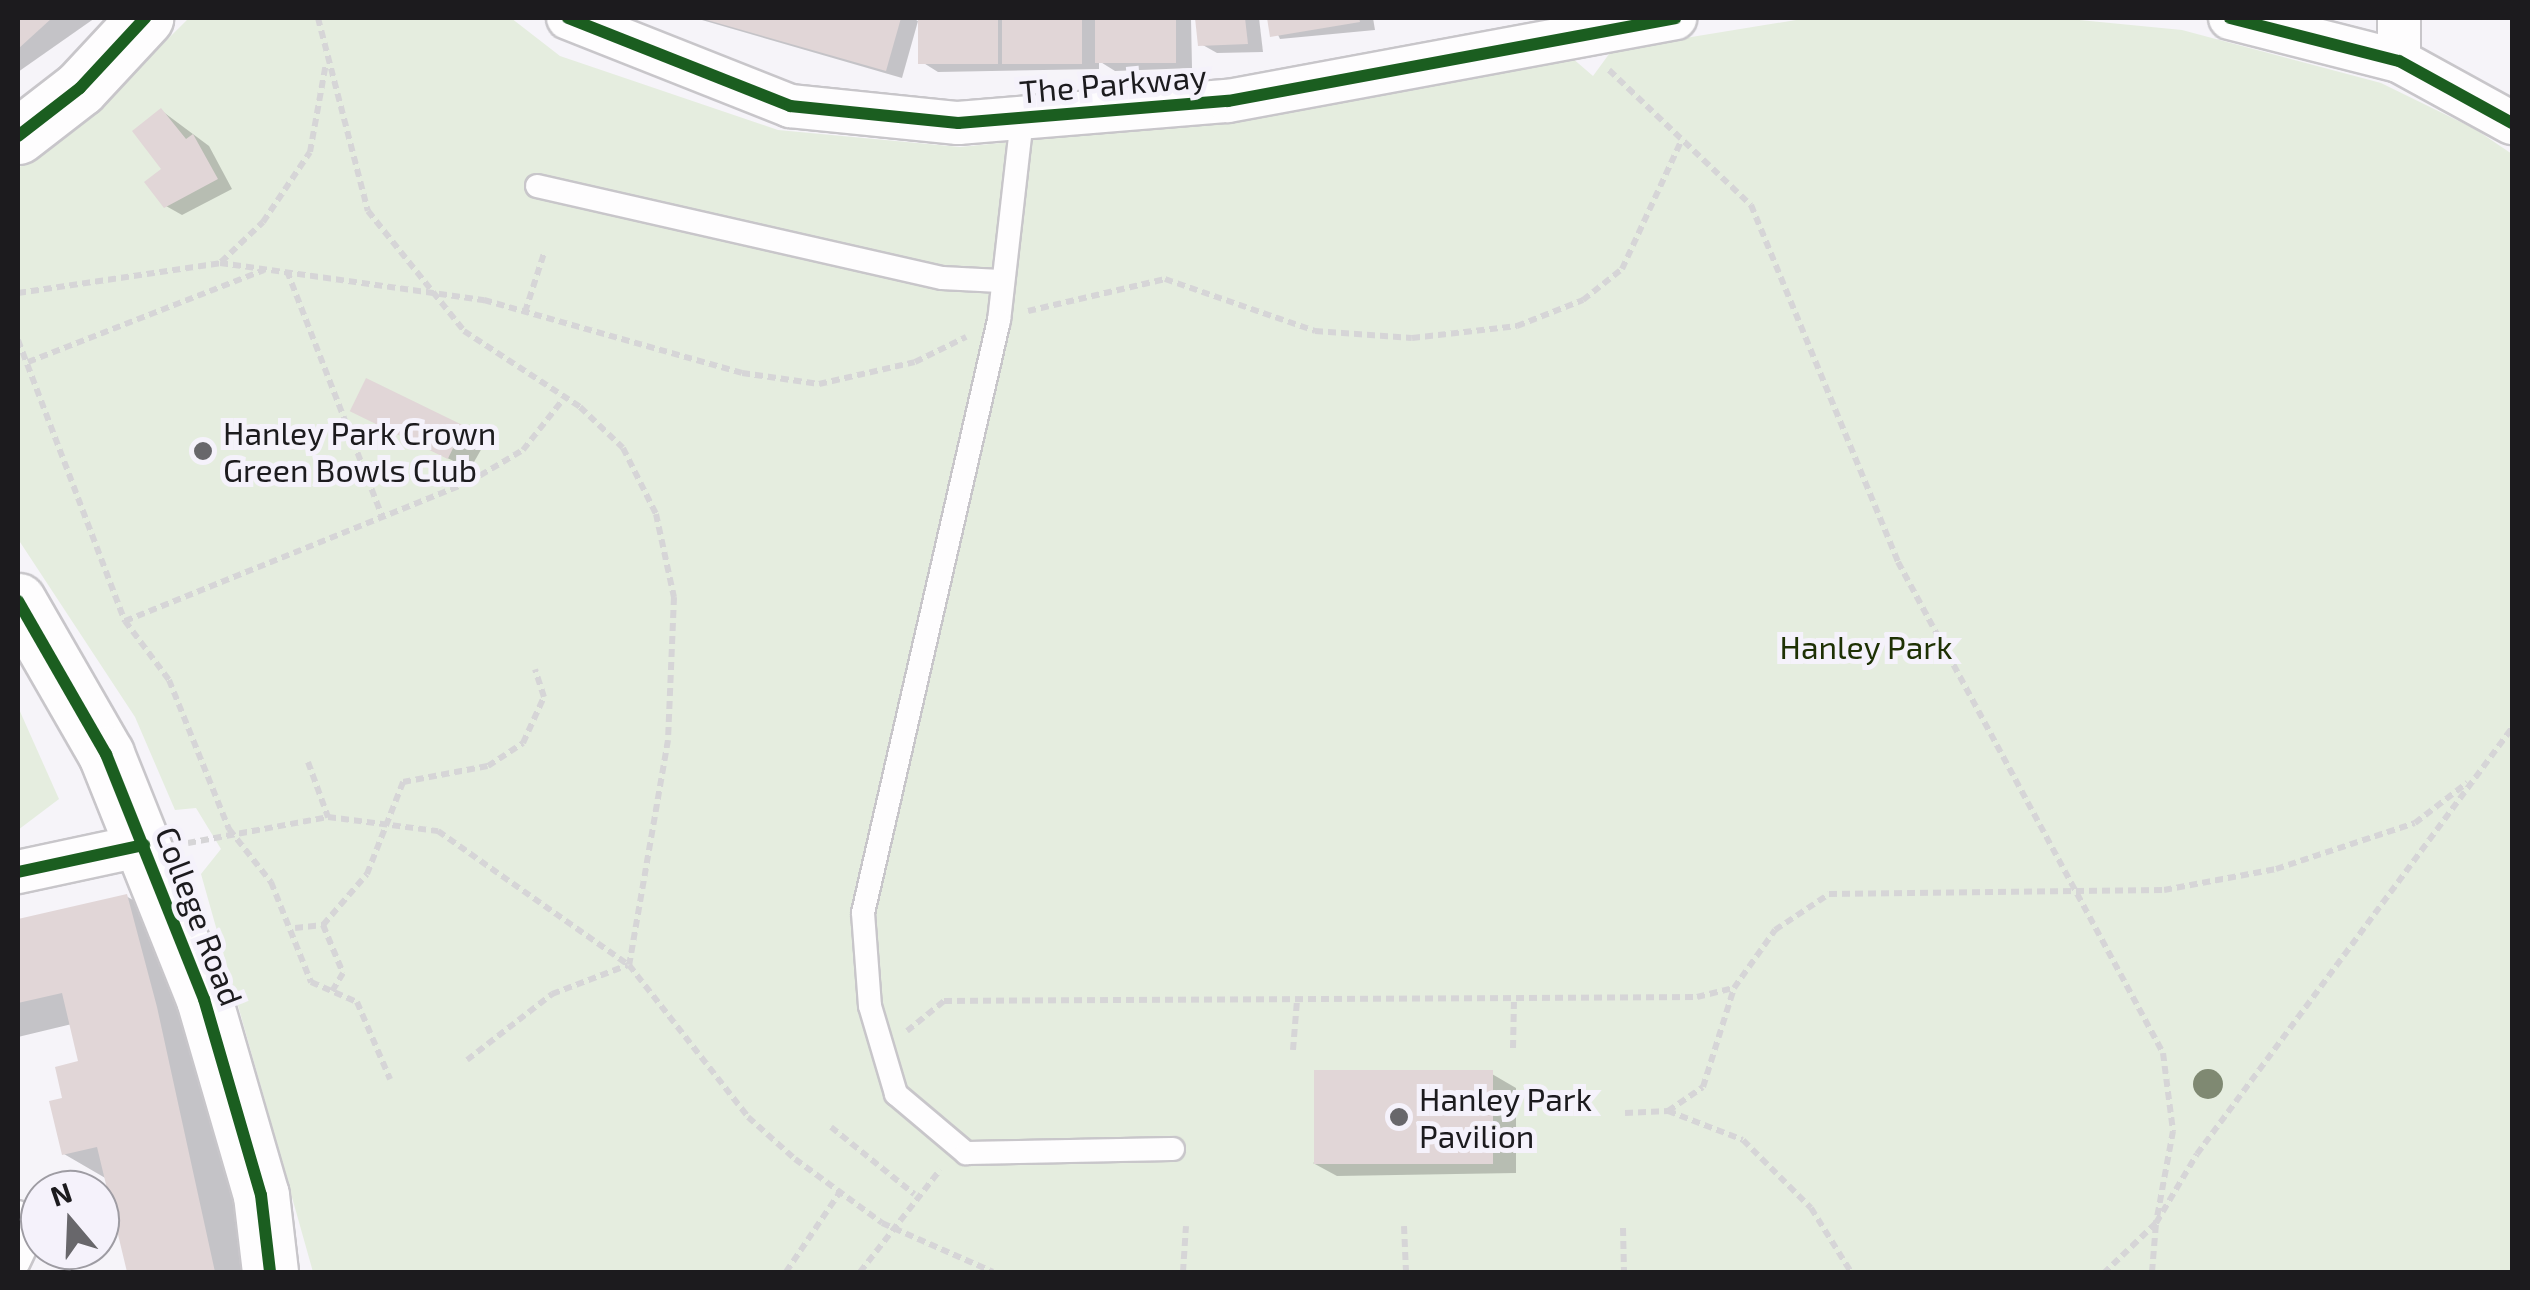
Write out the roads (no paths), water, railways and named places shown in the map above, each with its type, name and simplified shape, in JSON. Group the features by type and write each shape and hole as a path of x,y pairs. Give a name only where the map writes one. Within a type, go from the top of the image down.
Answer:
{"street":[{"path":"18,136 93,76 145,18"},
{"name":"The Parkway","path":"568,18 790,106 1022,120 1228,101 1674,18"},
{"path":"1462,18 1489,50"},
{"path":"2230,18 2398,61 2512,124"},
{"path":"2398,61 2399,18"},
{"name":"College Road","path":"18,601 106,754 147,850 251,1159 270,1272"},
{"path":"18,872 147,850"}],"lane":[{"path":"1022,120 998,320 863,914 870,1006 890,1078 927,1128 966,1153 1173,1149"},
{"path":"537,186 942,278 1000,281"},
{"path":"18,1212 26,1247 18,1264"}],"place":[{"name":"Hanley Park Crown Green Bowls Club","path":"203,451"},
{"name":"Hanley Park Pavilion","path":"1399,1117"}],"park label":[{"name":"Hanley Park","path":"1866,646"}]}
